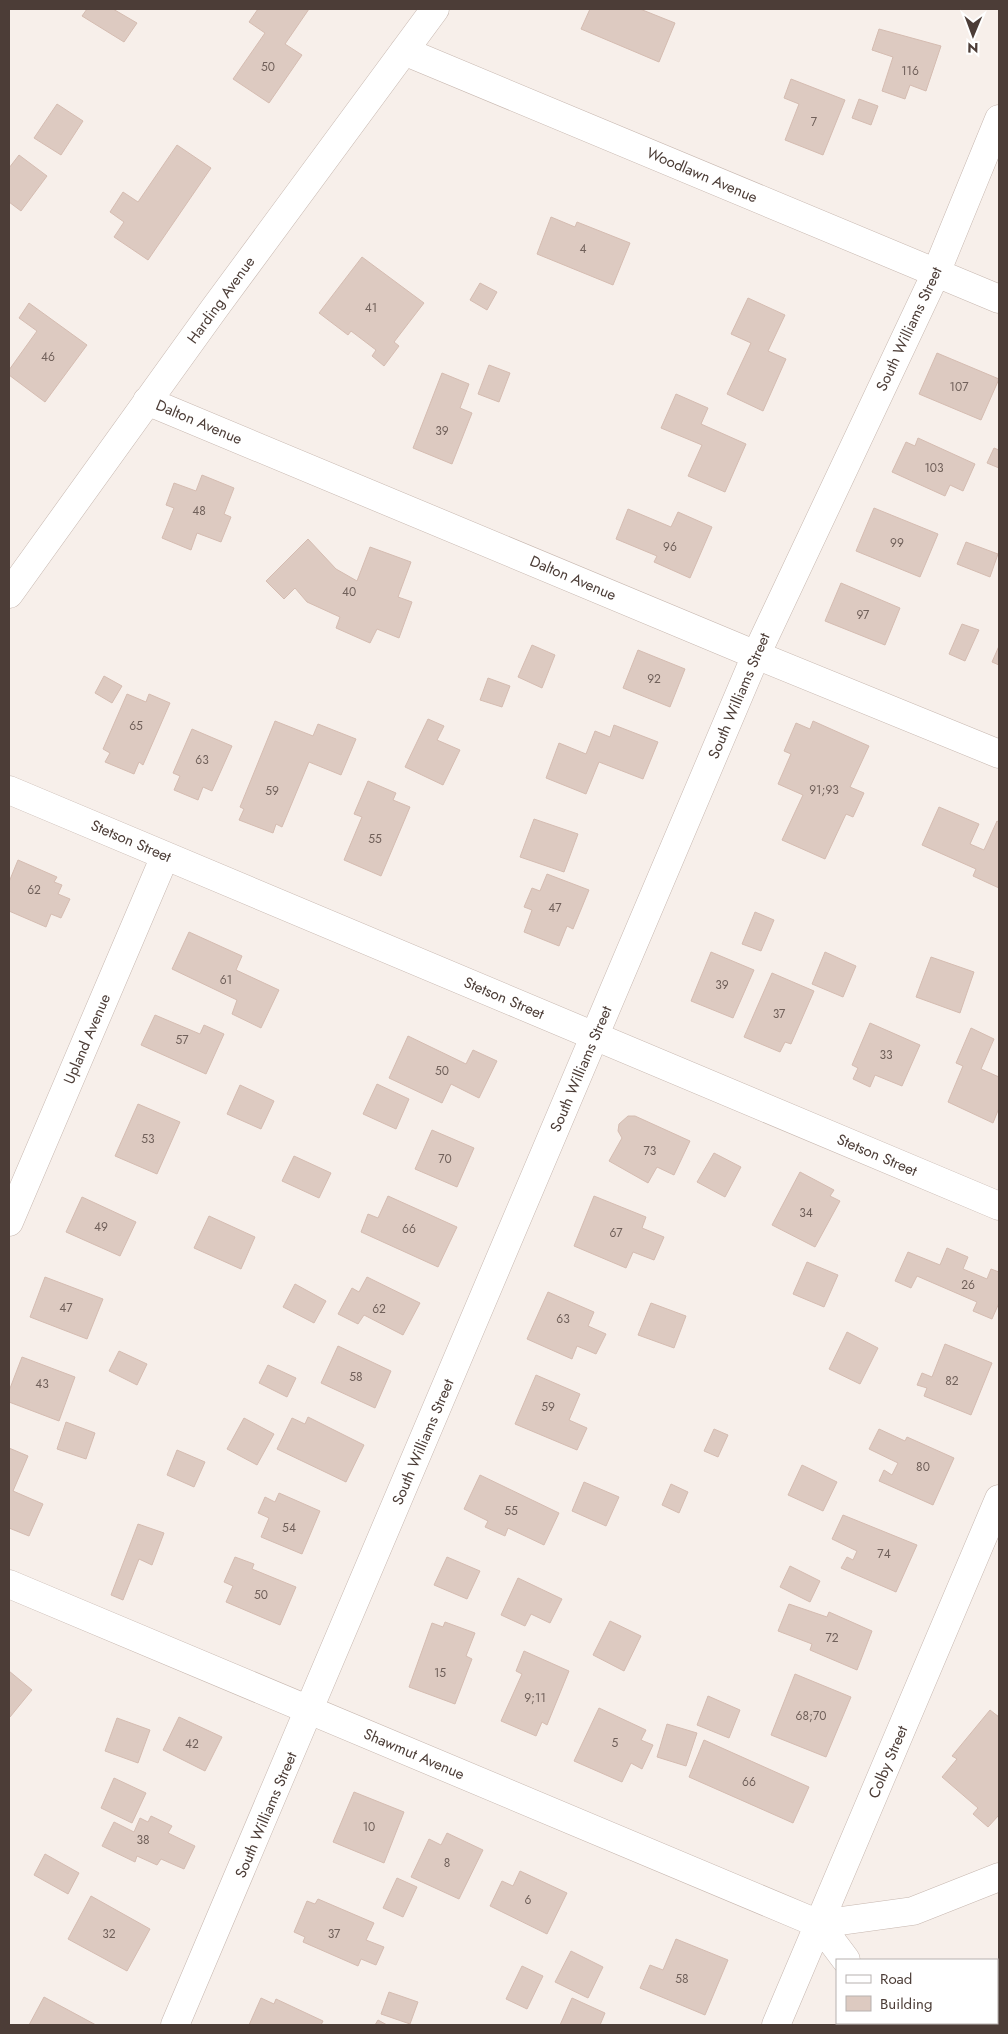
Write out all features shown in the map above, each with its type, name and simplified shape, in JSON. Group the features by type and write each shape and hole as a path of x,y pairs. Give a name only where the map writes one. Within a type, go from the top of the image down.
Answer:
{"street":[{"name":"Harding Avenue","path":"9,594 147,401 435,9"},
{"name":"Woodlawn Avenue","path":"404,51 999,299"},
{"name":"South Williams Street","path":"176,2025 756,655 936,273 999,119"},
{"name":"Dalton Avenue","path":"147,401 756,655 999,754"},
{"name":"Stetson Street","path":"9,790 999,1206"},
{"name":"Upland Avenue","path":"9,1222 165,856"},
{"name":"Colby Street","path":"776,2025 999,1500"},
{"name":"Shawmut Avenue","path":"9,1584 819,1924"},
{"path":"845,1959 819,1924 913,1911 999,1877"}],"building":[{"path":"87,9 113,9 137,23 124,42 82,16"},
{"path":"258,9 309,9 285,44 302,55 269,103 233,79 265,33 249,22"},
{"path":"590,9 640,9 675,23 659,62 581,29"},
{"path":"879,29 941,46 926,91 910,85 905,99 882,91 893,57 872,50"},
{"path":"791,79 845,100 823,155 785,140 799,104 784,98"},
{"path":"859,99 878,106 871,125 852,118"},
{"path":"57,104 83,121 61,155 34,138"},
{"path":"177,145 211,168 148,260 114,237 124,222 110,212 123,192 138,202"},
{"path":"19,155 47,176 21,211 9,202 9,168"},
{"path":"551,217 575,227 577,222 630,243 613,285 537,254"},
{"path":"362,257 424,303 394,342 399,346 384,366 372,356 376,350 351,331 348,335 319,313"},
{"path":"480,283 497,292 487,310 470,300"},
{"path":"748,298 785,315 768,351 786,359 763,411 727,394 751,343 731,334"},
{"path":"29,303 87,345 45,402 9,375 9,370 37,331 19,318"},
{"path":"937,353 999,379 981,420 919,394"},
{"path":"489,365 510,373 499,402 478,394"},
{"path":"442,373 469,384 460,408 472,413 452,464 413,448"},
{"path":"676,394 708,408 701,424 746,444 725,492 688,476 702,445 661,428"},
{"path":"918,438 975,464 963,491 950,485 945,496 892,472 906,442 915,446"},
{"path":"994,448 999,450 999,468 987,463"},
{"path":"202,475 234,488 224,514 231,517 221,542 197,533 191,550 162,538 174,508 166,505 174,483 196,491"},
{"path":"874,508 938,534 920,577 856,551"},
{"path":"628,509 671,527 678,512 712,527 690,578 654,562 657,556 616,539"},
{"path":"308,539 336,569 357,581 370,547 411,562 398,597 412,602 399,638 377,629 370,643 336,628 340,617 307,602 295,588 284,599 266,581"},
{"path":"966,542 998,554 990,577 957,564"},
{"path":"841,583 900,608 885,645 825,621"},
{"path":"962,624 979,630 965,661 949,654"},
{"path":"532,645 555,655 542,688 518,677"},
{"path":"999,646 999,665 992,662"},
{"path":"638,650 685,669 670,707 623,688"},
{"path":"104,676 122,686 112,703 95,693"},
{"path":"488,678 510,686 502,707 480,700"},
{"path":"127,694 146,702 149,694 170,703 143,765 139,762 134,774 105,762 110,753 103,749"},
{"path":"428,719 444,726 437,740 460,750 443,785 405,767"},
{"path":"275,721 313,736 318,724 356,739 341,775 309,762 282,827 276,824 273,833 239,820 244,809 240,807"},
{"path":"813,721 869,746 850,787 864,793 853,817 846,814 825,859 782,840 803,795 778,784 791,754 784,751 796,723 810,729"},
{"path":"614,725 658,742 643,779 599,762 586,794 546,778 559,743 586,754 595,731 610,737"},
{"path":"192,729 232,746 212,791 203,787 198,800 174,790 180,776 173,773"},
{"path":"368,781 396,793 393,800 410,807 381,876 344,860 362,817 354,814"},
{"path":"939,807 979,824 970,844 984,850 997,821 999,822 999,888 973,876 976,869 922,845"},
{"path":"534,819 578,834 564,872 520,857"},
{"path":"18,860 57,877 54,882 62,885 58,894 70,899 61,918 51,914 46,927 9,911 9,882"},
{"path":"547,874 589,890 573,929 567,926 559,946 524,932 532,910 524,907 532,888 540,891"},
{"path":"755,912 774,920 761,951 742,944"},
{"path":"189,932 242,956 236,970 279,990 261,1028 232,1014 237,1000 172,969"},
{"path":"711,952 754,970 733,1018 691,1001"},
{"path":"825,952 856,966 843,997 812,984"},
{"path":"931,957 974,972 960,1013 916,997"},
{"path":"772,973 814,991 791,1044 785,1042 780,1052 744,1037"},
{"path":"155,1015 200,1034 204,1025 224,1034 206,1074 141,1045"},
{"path":"870,1023 920,1045 902,1086 875,1075 870,1087 853,1079 858,1068 852,1065"},
{"path":"971,1028 994,1039 981,1069 999,1077 999,1108 993,1123 948,1102 963,1066 956,1063"},
{"path":"408,1036 466,1064 473,1050 497,1061 479,1098 451,1084 442,1103 389,1078"},
{"path":"377,1084 409,1099 396,1129 363,1114"},
{"path":"240,1085 274,1101 261,1129 227,1114"},
{"path":"138,1104 180,1122 157,1174 115,1156"},
{"path":"628,1116 635,1116 690,1141 674,1175 657,1167 648,1183 609,1161 622,1138 618,1131 619,1124"},
{"path":"432,1130 474,1148 457,1187 415,1169"},
{"path":"714,1153 741,1167 725,1197 697,1182"},
{"path":"294,1156 331,1173 319,1198 282,1181"},
{"path":"800,1172 834,1190 830,1196 840,1201 815,1247 772,1225"},
{"path":"388,1196 457,1227 438,1267 361,1232 368,1214 378,1218"},
{"path":"594,1196 646,1217 642,1228 664,1237 654,1260 633,1252 626,1268 574,1246"},
{"path":"82,1197 136,1222 120,1256 66,1232"},
{"path":"209,1216 255,1237 241,1269 194,1248"},
{"path":"947,1248 968,1257 963,1269 987,1279 991,1269 999,1272 999,1303 992,1319 973,1311 977,1302 917,1276 911,1288 895,1281 908,1252 940,1265"},
{"path":"807,1262 838,1275 824,1307 793,1294"},
{"path":"45,1277 103,1299 87,1339 30,1317"},
{"path":"367,1277 420,1303 403,1335 364,1315 358,1324 338,1314 352,1288 359,1292"},
{"path":"295,1284 326,1301 314,1323 283,1307"},
{"path":"548,1292 594,1312 588,1326 606,1334 596,1354 577,1346 572,1359 527,1339"},
{"path":"651,1303 686,1316 674,1348 638,1335"},
{"path":"847,1332 878,1348 860,1384 829,1369"},
{"path":"945,1344 992,1363 971,1415 924,1396 927,1388 917,1385 922,1373 932,1377"},
{"path":"338,1346 391,1371 375,1408 321,1383"},
{"path":"119,1351 147,1364 137,1385 109,1371"},
{"path":"22,1357 75,1377 59,1421 9,1402 9,1391"},
{"path":"268,1365 296,1378 287,1397 259,1383"},
{"path":"536,1375 580,1394 569,1420 587,1428 577,1450 515,1424"},
{"path":"308,1417 364,1445 346,1482 277,1449 292,1418 305,1424"},
{"path":"244,1418 274,1434 257,1465 227,1449"},
{"path":"66,1422 95,1433 86,1459 57,1449"},
{"path":"714,1429 728,1435 718,1457 704,1451"},
{"path":"879,1429 905,1441 907,1437 954,1458 933,1505 879,1481 884,1470 892,1475 898,1463 869,1449"},
{"path":"9,1448 28,1456 13,1491 43,1504 29,1536 9,1528"},
{"path":"177,1450 205,1462 194,1487 167,1475"},
{"path":"802,1465 837,1482 823,1511 788,1495"},
{"path":"480,1475 559,1513 544,1545 508,1528 505,1536 485,1527 488,1521 464,1509"},
{"path":"584,1482 619,1497 606,1526 572,1511"},
{"path":"671,1484 688,1492 679,1513 662,1505"},
{"path":"279,1493 320,1511 302,1554 261,1537 269,1518 258,1513 265,1497 275,1502"},
{"path":"843,1515 917,1545 896,1592 841,1568 847,1557 853,1560 857,1551 832,1539"},
{"path":"138,1524 164,1533 152,1565 139,1559 123,1600 111,1595"},
{"path":"235,1557 254,1564 252,1569 296,1587 280,1625 226,1602 233,1586 224,1582"},
{"path":"447,1557 480,1571 467,1599 434,1585"},
{"path":"790,1566 820,1581 810,1602 780,1587"},
{"path":"518,1578 562,1599 550,1623 531,1614 525,1626 501,1615"},
{"path":"789,1604 827,1617 829,1612 872,1631 857,1670 810,1650 812,1644 778,1631"},
{"path":"610,1621 641,1636 624,1671 593,1655"},
{"path":"445,1622 475,1633 466,1656 472,1659 455,1704 409,1687 432,1623 443,1627"},
{"path":"524,1651 569,1671 547,1725 542,1722 536,1736 501,1721 522,1674 516,1671"},
{"path":"9,1671 32,1690 10,1717 9,1716"},
{"path":"795,1674 851,1697 826,1757 771,1735"},
{"path":"708,1696 740,1710 729,1738 697,1725"},
{"path":"599,1708 646,1730 641,1740 653,1745 642,1769 631,1763 622,1782 574,1761"},
{"path":"990,1710 999,1717 999,1815 988,1827 973,1814 978,1808 942,1777 957,1759 952,1756"},
{"path":"179,1717 222,1737 205,1771 163,1750"},
{"path":"117,1718 150,1730 138,1763 105,1751"},
{"path":"667,1724 697,1733 686,1766 657,1757"},
{"path":"704,1740 809,1787 793,1823 689,1777"},
{"path":"114,1778 146,1793 132,1823 101,1808"},
{"path":"354,1792 404,1812 384,1863 333,1842"},
{"path":"151,1816 172,1826 168,1833 195,1846 184,1869 161,1859 157,1865 137,1856 135,1862 102,1846 114,1822 134,1832 140,1818 148,1822"},
{"path":"447,1833 483,1850 459,1899 411,1877 429,1839 441,1845"},
{"path":"45,1854 79,1873 68,1894 34,1875"},
{"path":"520,1871 567,1893 547,1934 490,1906 502,1881 513,1886"},
{"path":"397,1878 417,1887 403,1917 383,1908"},
{"path":"91,1896 150,1929 127,1971 68,1939"},
{"path":"318,1899 374,1923 366,1940 384,1947 376,1965 361,1959 358,1966 303,1942 305,1937 294,1932 307,1901 315,1904"},
{"path":"676,1939 728,1960 705,2015 640,1988 650,1965 663,1970"},
{"path":"571,1951 603,1967 588,1998 555,1982"},
{"path":"522,1966 543,1976 527,2009 506,1999"},
{"path":"999,1975 999,2025 956,2025 998,2024"},
{"path":"389,1992 418,2002 410,2024 381,2014"},
{"path":"44,1997 96,2025 29,2025"},
{"path":"261,1998 274,2004 276,1999 323,2021 321,2025 249,2025"},
{"path":"572,1998 605,2013 600,2025 560,2025"},
{"path":"378,2020 387,2025 375,2025"}]}
